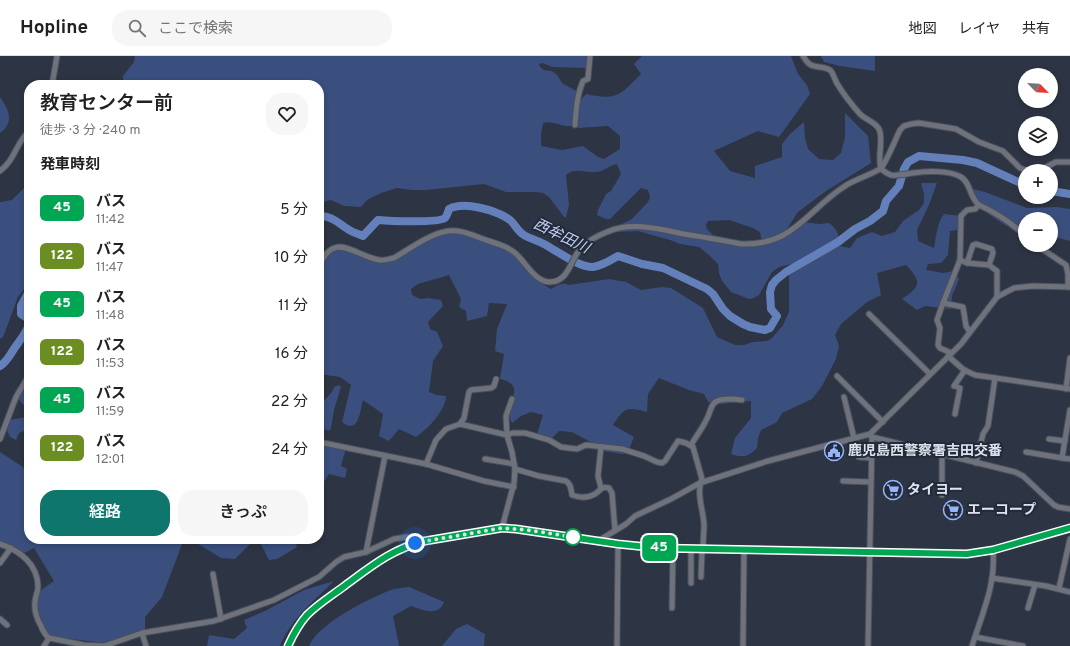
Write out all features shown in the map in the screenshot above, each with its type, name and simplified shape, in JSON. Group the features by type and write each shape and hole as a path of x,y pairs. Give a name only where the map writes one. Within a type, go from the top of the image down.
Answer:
{"main road":[{"path":"288,646 299,625 317,606 391,554 405,547 425,541 502,528 528,530 618,544 673,549 967,554 993,550 1070,528"}],"street":[{"path":"53,80 57,56"},
{"path":"575,125 577,103 581,88 584,81 588,79 590,56"},
{"path":"803,56 812,66 828,68 832,72 837,85 846,97 862,115 873,122 879,129 881,138 878,161 880,168 891,175 920,172 940,172 961,177 975,202 993,211 1018,230"},
{"path":"324,257 326,253 333,248 342,247 380,260 394,258 439,233 458,231 495,242 506,247 518,256 538,278 548,282 560,279 581,248 608,231 622,227 640,226 741,244 769,242 789,233 850,182 880,168 900,130 910,124 919,123 956,129 979,142 1003,152 1018,166"},
{"path":"0,171 8,164 15,154 24,136"},
{"path":"1052,164 1056,162 1070,162"},
{"path":"979,205 975,209 967,210 961,216 960,260 942,303 937,320 940,328 938,345 965,370 975,375 1068,389 1070,358"},
{"path":"967,263 973,245 976,244 992,249 993,253 989,266"},
{"path":"868,646 871,436 950,355 997,297 1014,288 1033,286 1069,287 1066,265 1046,252"},
{"path":"960,260 967,263 989,266 997,271 997,297"},
{"path":"942,303 963,308 966,326 970,332"},
{"path":"869,314 930,374"},
{"path":"955,414 960,388 954,386 965,370"},
{"path":"837,376 883,422"},
{"path":"976,463 983,434 988,426 995,378"},
{"path":"460,424 464,418 469,392 471,390 491,388 494,386 496,379"},
{"path":"0,439 16,397 24,383"},
{"path":"844,397 854,438"},
{"path":"502,528 514,487 515,466 507,435 506,416 512,399"},
{"path":"701,577 704,525 700,483 702,479 691,445 709,416 714,402 718,400 731,399 742,400"},
{"path":"1062,458 1068,434 1070,413"},
{"path":"426,464 436,440 446,429 460,424 507,435 513,433 525,433 548,440 561,447 577,450 586,445 622,449 662,463 678,442 691,445"},
{"path":"598,541 626,524 634,516 700,483 768,461 854,438 871,436 1015,472 1023,476 1054,505 1070,509"},
{"path":"1049,439 1065,442"},
{"path":"324,443 426,464 484,482 514,487"},
{"path":"601,447 598,476 601,488"},
{"path":"1026,452 1070,459"},
{"path":"942,454 942,495"},
{"path":"366,552 385,456"},
{"path":"859,457 871,458"},
{"path":"485,459 515,466 539,476 566,480 571,487 572,495 578,497 597,493 601,488 610,488 612,493 615,530"},
{"path":"843,481 870,482"},
{"path":"0,544 18,552 34,571 38,586 35,609 46,636 49,638 84,645 104,646 142,633 214,621 274,600 319,577 344,557 366,552 394,539 417,537 425,541"},
{"path":"1059,588 1070,539"},
{"path":"617,646 618,544"},
{"path":"0,563 11,548"},
{"path":"672,608 673,549"},
{"path":"691,549 691,583"},
{"path":"743,646 744,550"},
{"path":"972,646 988,601 994,559 993,550"},
{"path":"213,574 221,619"},
{"path":"992,578 1059,588 1070,592"},
{"path":"1028,608 1035,584"},
{"path":"0,620 7,624"},
{"path":"142,633 146,646"},
{"path":"975,637 1022,646"},
{"path":"44,646 49,638"}],"shaded area":[{"path":"135,56 589,56 587,68 552,67 543,63 539,64 544,70 552,71 558,76 562,83 578,92 573,126 550,122 543,123 541,146 562,150 583,146 598,157 604,159 620,149 620,136 608,126 578,128 579,102 586,94 605,97 623,91 641,74 634,64 642,56 791,56 798,74 807,85 810,94 779,137 758,131 714,151 730,171 755,178 755,166 782,157 782,144 790,134 804,122 805,138 808,149 819,159 833,160 841,153 845,137 845,113 868,136 871,163 826,191 798,212 785,232 762,242 760,232 753,228 729,220 708,221 706,225 707,229 713,235 712,237 664,227 628,225 616,227 632,219 648,202 650,197 648,190 641,188 610,219 597,215 606,194 611,191 621,174 617,164 599,172 573,171 566,175 569,205 566,217 564,217 549,197 543,193 506,192 484,184 426,190 397,188 381,193 367,200 361,207 344,206 331,200 324,202 324,80 123,80 123,76 134,62"},
{"path":"821,56 875,56 875,71 824,62"},
{"path":"0,97 8,111 9,120 8,125 0,133"},
{"path":"921,183 937,183 929,205 917,230 918,241 934,248 938,226 944,214 961,216 957,230 950,231 948,255 941,263 928,264 926,270 943,273 954,271 959,279 952,296 951,309 925,306 917,310 902,299 913,291 917,284 915,276 906,265 877,273 881,295 867,302 841,324 835,335 839,346 836,359 822,386 812,399 782,413 777,422 761,430 757,448 745,456 731,454 735,438 751,418 751,401 720,404 708,402 704,394 689,390 659,378 648,394 647,412 634,409 626,410 620,415 613,425 634,437 628,452 623,454 603,451 572,432 559,431 550,440 537,434 543,415 531,412 521,416 512,423 509,416 509,409 514,394 514,389 513,385 500,379 504,354 495,351 497,329 507,304 489,303 487,316 467,321 466,311 459,307 461,299 449,275 418,284 411,289 412,295 420,299 428,298 441,300 443,306 428,322 430,329 437,332 443,346 433,361 429,392 446,396 443,407 435,419 420,434 416,437 399,429 389,441 379,436 383,414 363,400 360,415 355,424 352,426 342,422 351,385 340,377 324,375 324,260 330,253 335,251 346,251 370,260 389,261 397,259 441,235 453,233 462,234 493,244 512,254 541,283 551,289 562,284 569,285 609,279 626,282 641,290 662,287 671,288 703,308 717,337 735,345 744,345 753,342 767,341 772,338 783,325 789,312 789,274 792,264 779,267 772,272 759,295 749,299 731,292 722,281 718,264 699,247 680,244 638,231 616,232 620,230 641,228 745,246 754,246 777,241 790,233 803,222 819,224 829,223 837,233 839,246 850,248 857,238 872,232 882,236 895,232 903,221 919,210 924,203 924,194"},
{"path":"24,188 24,289 18,297 3,337 0,339 0,202 12,200"},
{"path":"969,188 985,192 1027,208 1057,207 1070,209 1070,241 1058,238 1058,212 1018,212 1018,233 978,207"},
{"path":"339,385 341,387 329,431 324,429 324,401 332,392 334,387"},
{"path":"24,388 24,406 18,399"},
{"path":"24,417 24,431 19,433 16,440 10,437 7,430 10,420"},
{"path":"324,444 346,448 341,466 347,469 345,478 329,474 324,482"},
{"path":"0,452 23,467 24,470 24,544 182,544 162,597 145,617 145,630 104,643 50,635 41,621 38,601 41,591 54,581 34,548 24,553 11,545 0,542"},
{"path":"198,544 250,544 235,559 221,558"},
{"path":"261,544 296,544 297,547 277,559 269,560"},
{"path":"334,581 311,603 290,627 280,646 207,646 209,635 234,639 247,628 244,620 265,611 304,590"},
{"path":"409,587 444,602 438,610 430,611 411,606 393,616 399,646 309,646 314,637 345,613 370,599 391,590"},
{"path":"467,624 485,634 484,646 442,646 456,629"}],"waterway":[{"name":"西牟田川","path":"324,216 332,219 352,232 363,236 378,220 441,220 445,218 449,209 463,206 471,206 489,210 510,220 520,232 529,238 581,264 593,267 606,263 618,256 642,264 663,268 707,289 713,294 723,309 730,316 743,324 765,330 770,328 777,316 771,309 770,292 772,285 776,280 786,272 838,242 883,211 886,201 899,186 904,169 908,162 919,156 963,160 977,163 1018,182"},
{"name":"西牟田川","path":"1058,192 1070,194"},
{"name":"西牟田川","path":"24,300 21,306 21,314 24,316"},
{"name":"西牟田川","path":"0,366 9,357 24,334"}],"bus line":[{"name":"45","path":"288,646 299,625 317,606 375,564 396,551 415,543 502,528 528,530 631,546 657,548 967,554 987,552 1070,528"}],"place":[{"name":"鹿児島西警察署吉田交番","path":"834,451"},
{"name":"タイヨー","path":"893,490"},
{"name":"エーコープ","path":"953,510"}],"route":[{"path":"415,543 502,528 528,530 573,537"}]}
